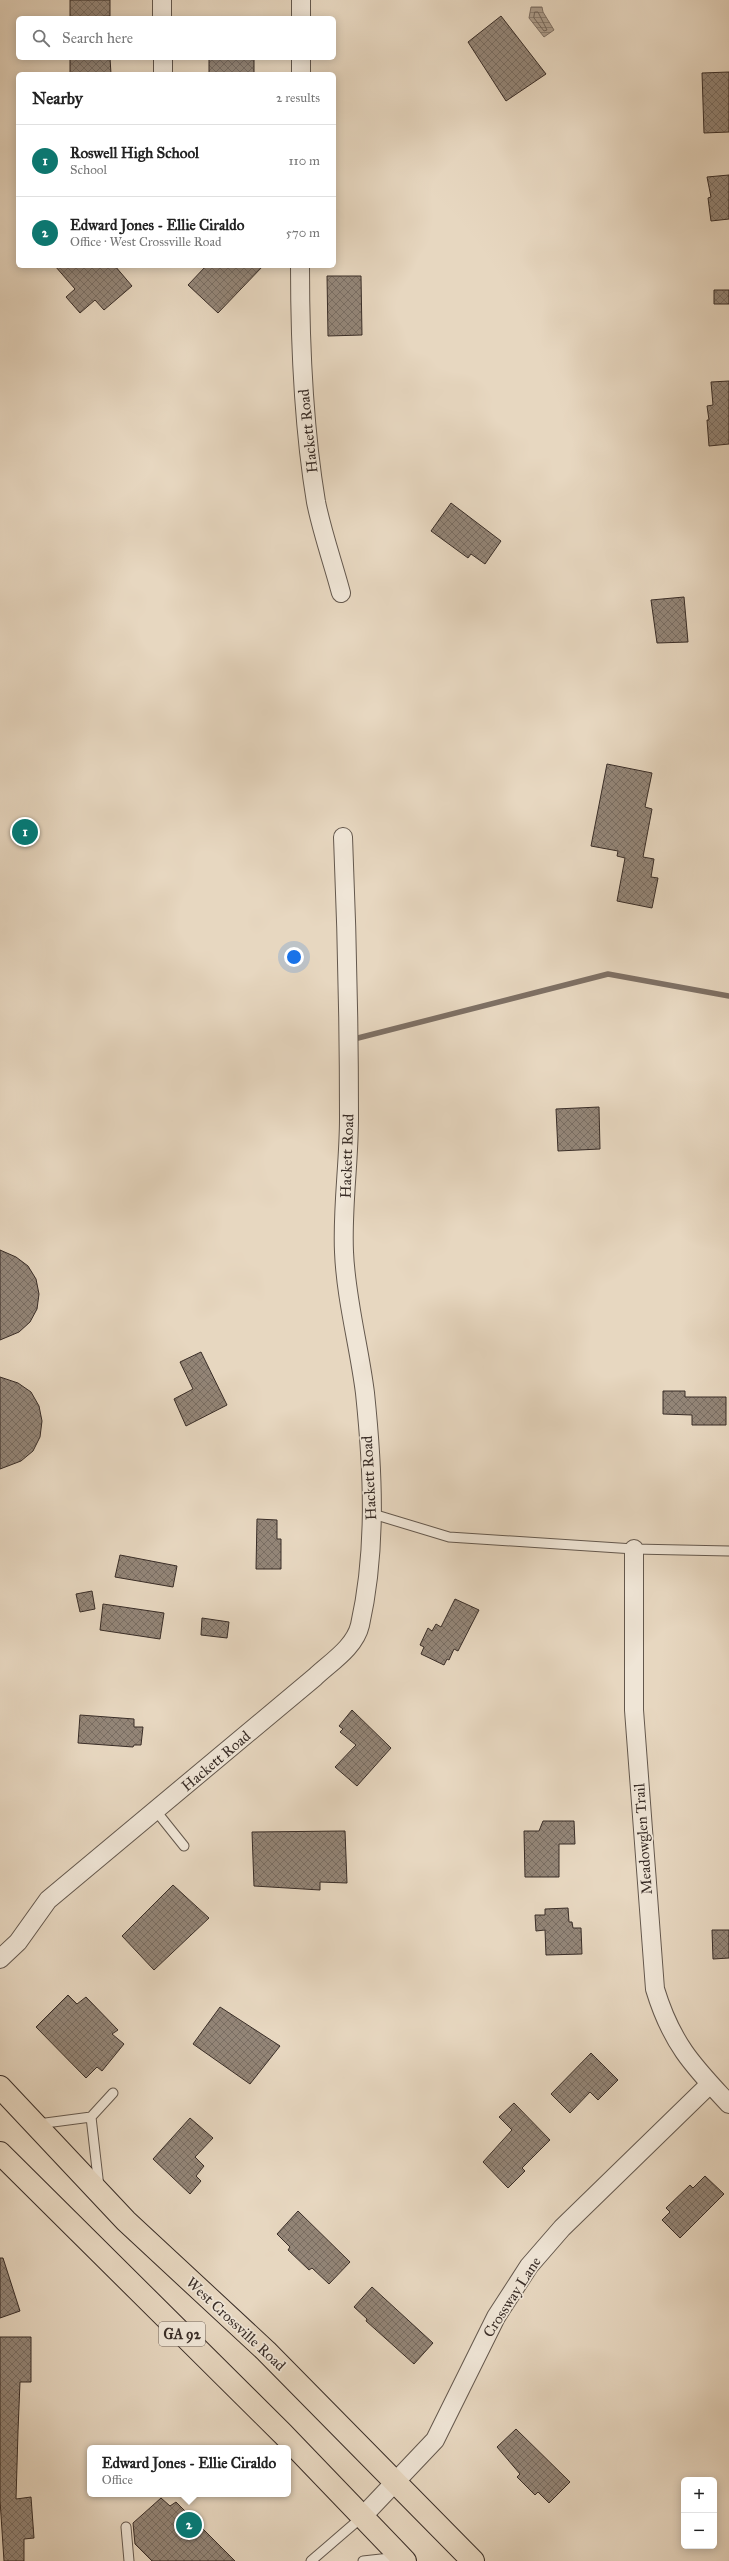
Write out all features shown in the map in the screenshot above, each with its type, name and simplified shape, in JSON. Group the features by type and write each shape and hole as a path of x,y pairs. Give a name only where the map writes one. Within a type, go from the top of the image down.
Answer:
{"main road":[{"name":"West Crossville Road","path":"0,2087 126,2221 266,2351 473,2561"},
{"name":"GA 92","path":"0,2153 283,2434 403,2559"}],"street":[{"path":"162,0 162,16"},
{"path":"301,0 301,16"},
{"path":"163,60 163,72"},
{"path":"301,60 301,72"},
{"name":"Hackett Road","path":"300,268 300,322 304,401 317,503 341,593"},
{"name":"Hackett Road","path":"0,1959 18,1942 48,1900 156,1811 349,1646 356,1635 360,1624 369,1561 373,1514 364,1392 347,1290 344,1249 349,1120 343,837"},
{"name":"Meadowglen Trail","path":"634,1549 634,1710 655,1990 663,2017 675,2040 690,2062 729,2104"},
{"name":"Crossway Lane","path":"362,2516 396,2483 435,2440 496,2317 529,2266 562,2228 710,2084"}],"lane":[{"path":"373,1514 449,1537 634,1549 729,1551"},
{"path":"156,1811 184,1846"},
{"path":"35,2125 91,2117 113,2093"},
{"path":"91,2117 100,2194"},
{"path":"311,2561 362,2516"},
{"path":"126,2527 129,2561"},
{"path":"363,2561 403,2559"}],"water":[{"path":"531,7 542,7 543,12 554,30 544,37 529,18"}],"building":[{"path":"70,0 110,0 110,16 70,16"},
{"path":"501,16 546,74 506,101 468,42"},
{"path":"70,60 110,60 111,72 70,72"},
{"path":"209,60 254,60 254,72 209,72"},
{"path":"729,72 729,132 704,133 702,73"},
{"path":"729,175 729,219 711,221 708,198 711,197 707,177"},
{"path":"57,268 117,268 132,286 104,310 95,300 80,313 66,297 75,289"},
{"path":"204,268 261,268 218,313 188,285"},
{"path":"327,276 361,276 362,335 328,336"},
{"path":"714,290 729,290 729,304 714,304"},
{"path":"729,381 729,444 709,446 707,420 709,420 707,406 713,405 711,382"},
{"path":"451,503 501,541 485,564 471,554 468,558 431,531"},
{"path":"684,597 688,642 657,643 651,600"},
{"path":"607,764 652,773 645,807 652,809 643,857 654,859 651,877 658,878 652,908 617,901 625,858 617,856 618,851 591,846"},
{"path":"599,1107 600,1149 558,1151 556,1109"},
{"path":"0,1250 16,1257 28,1266 36,1279 39,1294 37,1309 30,1322 19,1332 0,1340"},
{"path":"201,1352 227,1405 186,1426 174,1399 193,1389 180,1362"},
{"path":"0,1377 18,1383 31,1392 39,1406 42,1421 40,1437 33,1451 21,1461 0,1469"},
{"path":"663,1391 685,1391 685,1397 726,1397 726,1425 692,1425 692,1415 663,1414"},
{"path":"257,1519 277,1520 277,1539 281,1539 281,1569 256,1569"},
{"path":"120,1555 177,1566 173,1587 115,1577"},
{"path":"92,1591 95,1609 80,1612 76,1594"},
{"path":"455,1599 479,1610 458,1651 454,1649 449,1660 447,1659 444,1665 421,1654 424,1647 420,1645 428,1628 432,1631 436,1624 441,1627"},
{"path":"103,1604 164,1613 160,1639 100,1630"},
{"path":"202,1618 229,1622 227,1638 201,1635"},
{"path":"352,1710 391,1748 357,1786 335,1767 356,1745 340,1732 343,1729 339,1726"},
{"path":"80,1715 134,1719 134,1727 143,1727 141,1745 134,1745 133,1747 78,1743"},
{"path":"543,1821 574,1821 575,1844 559,1844 559,1877 525,1877 524,1831 539,1831"},
{"path":"345,1831 347,1883 320,1882 320,1890 254,1886 252,1832"},
{"path":"173,1885 209,1918 154,1970 122,1936"},
{"path":"568,1908 569,1922 572,1922 573,1928 581,1928 582,1954 546,1955 545,1930 536,1931 535,1915 545,1915 545,1909"},
{"path":"712,1930 729,1930 729,1958 713,1959"},
{"path":"68,1995 77,2004 86,1997 118,2030 112,2034 124,2044 102,2071 97,2067 86,2078 36,2027"},
{"path":"220,2007 280,2046 250,2084 193,2044"},
{"path":"591,2053 618,2080 598,2100 590,2092 570,2113 551,2094"},
{"path":"514,2103 550,2140 522,2168 525,2171 508,2188 483,2162 512,2130 499,2117"},
{"path":"190,2118 213,2138 195,2157 204,2166 196,2176 201,2181 190,2194 153,2159"},
{"path":"705,2176 724,2194 680,2238 662,2220 670,2212 666,2208 690,2185 693,2188"},
{"path":"298,2211 350,2262 329,2284 312,2268 309,2270 288,2250 290,2247 277,2234"},
{"path":"0,2258 3,2258 20,2311 0,2318"},
{"path":"372,2287 433,2343 414,2364 366,2321 367,2319 354,2307"},
{"path":"0,2337 31,2337 31,2382 20,2382 18,2431 16,2499 31,2497 34,2538 24,2539 24,2561 4,2561 0,2500"},
{"path":"516,2429 570,2482 549,2503 538,2492 535,2495 517,2477 520,2474 497,2447"},
{"path":"161,2498 170,2506 176,2502 235,2561 152,2561 135,2544 133,2523"}],"waterway":[{"path":"358,1038 608,974 729,996"}],"place":[{"name":"Roswell High School","path":"25,832"},
{"name":"Edward Jones - Ellie Ciraldo","path":"189,2525"}]}
